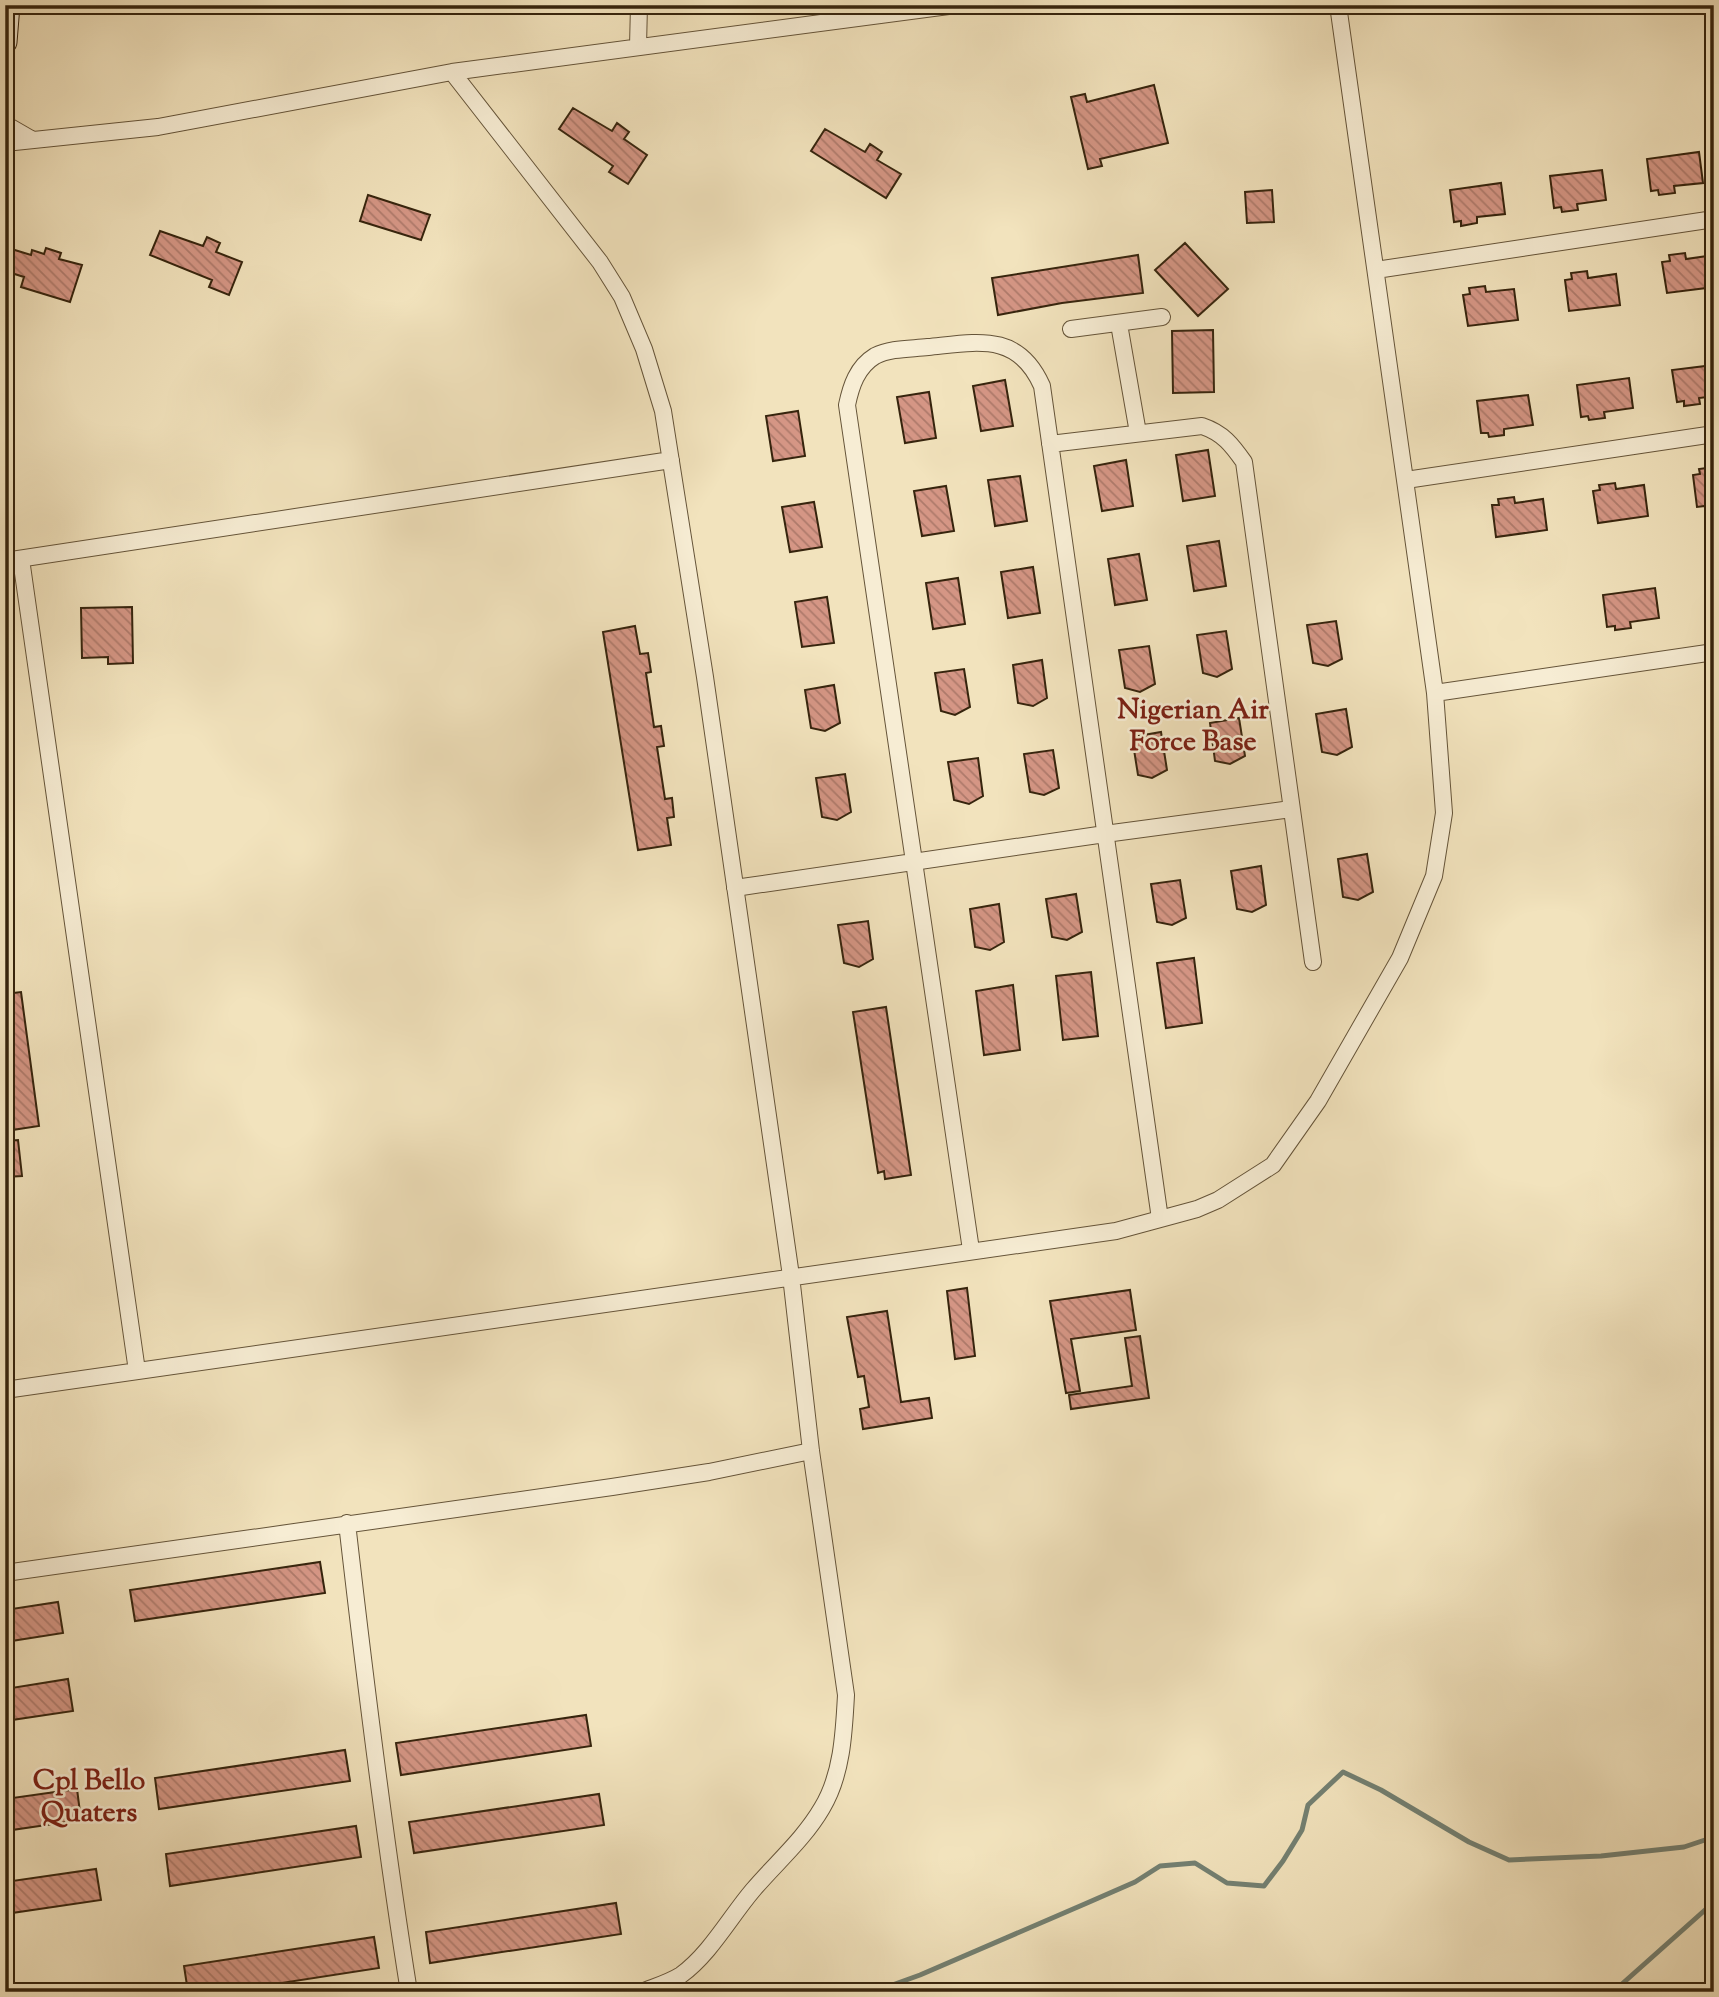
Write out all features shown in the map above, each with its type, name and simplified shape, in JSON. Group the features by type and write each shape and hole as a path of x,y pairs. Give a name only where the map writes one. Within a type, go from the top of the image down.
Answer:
{"main road":[{"path":"5,42 8,5"}],"street":[{"path":"638,46 639,5"},
{"path":"5,143 158,127 452,72 956,5"},
{"path":"5,1390 1116,1231 1218,1200 1273,1164 1318,1101 1400,958 1434,876 1444,813 1435,693 1338,5"},
{"path":"452,72 600,262 622,297 644,349 663,411 792,1276 811,1451 846,1695 844,1734 838,1769 822,1808 705,1952 680,1975 642,1992"},
{"path":"5,124 31,139"},
{"path":"1376,270 1714,219"},
{"path":"1071,329 1163,317"},
{"path":"1119,324 1138,433"},
{"path":"971,1251 846,405 851,384 862,368 875,357 892,351 986,342 1005,346 1023,356 1034,369 1042,386 1160,1219"},
{"path":"1050,444 1202,426 1215,430 1227,439 1244,462 1313,962"},
{"path":"1406,480 1714,434"},
{"path":"137,1371 13,560 671,460"},
{"path":"1435,693 1714,652"},
{"path":"735,888 1291,809"},
{"path":"5,1573 709,1472 811,1451"},
{"path":"347,1523 377,1780 409,1992"}],"building":[{"path":"1154,85 1168,143 1100,159 1102,166 1088,169 1071,97 1085,94 1087,102"},
{"path":"573,108 612,131 617,123 629,132 624,139 647,155 628,184 609,172 613,166 559,129"},
{"path":"825,129 865,152 870,144 882,152 877,160 901,174 886,198 811,151"},
{"path":"1699,152 1703,183 1674,186 1675,193 1659,195 1658,190 1651,191 1647,159"},
{"path":"1602,170 1606,200 1577,204 1578,210 1562,212 1561,207 1554,208 1550,176"},
{"path":"1501,183 1505,214 1477,217 1477,223 1461,226 1461,221 1454,222 1450,190"},
{"path":"1272,190 1274,222 1247,223 1245,192"},
{"path":"368,195 430,215 421,240 360,221"},
{"path":"160,231 203,246 207,237 220,243 216,252 242,262 229,295 209,287 212,280 150,255"},
{"path":"1185,243 1228,289 1198,316 1155,270"},
{"path":"5,247 31,255 32,250 44,254 46,248 61,253 59,259 82,265 70,302 21,287 24,277 5,271"},
{"path":"1685,253 1686,259 1714,255 1714,287 1667,293 1662,262 1670,261 1669,255"},
{"path":"1138,255 1143,293 1062,303 998,315 992,278"},
{"path":"1587,271 1588,278 1616,274 1620,305 1569,311 1565,280 1572,279 1571,273"},
{"path":"1485,286 1486,292 1514,289 1518,320 1468,326 1463,295 1470,294 1469,288"},
{"path":"1213,330 1214,392 1173,393 1172,331"},
{"path":"1714,365 1714,396 1699,398 1700,404 1684,406 1684,401 1677,402 1672,370"},
{"path":"1629,378 1633,408 1604,412 1605,418 1589,420 1588,416 1581,417 1577,385"},
{"path":"1005,380 1013,426 981,431 973,386"},
{"path":"929,392 936,438 905,443 897,397"},
{"path":"1528,395 1533,425 1504,429 1504,435 1489,437 1488,433 1481,433 1477,401"},
{"path":"798,411 805,456 773,461 766,416"},
{"path":"1208,450 1215,496 1183,501 1176,455"},
{"path":"1126,460 1133,506 1102,511 1094,466"},
{"path":"1714,467 1714,509 1705,510 1705,506 1697,507 1693,475 1700,474 1699,469"},
{"path":"1020,476 1027,521 995,526 988,480"},
{"path":"1615,483 1616,489 1644,485 1648,516 1598,523 1593,491 1600,490 1599,485"},
{"path":"946,486 954,531 922,536 914,491"},
{"path":"1514,497 1515,503 1543,499 1547,530 1496,537 1492,505 1499,505 1498,499"},
{"path":"814,502 822,547 790,552 782,507"},
{"path":"1219,541 1226,586 1194,591 1187,546"},
{"path":"1139,554 1147,600 1115,605 1108,559"},
{"path":"1033,567 1040,613 1008,618 1001,572"},
{"path":"958,578 965,624 933,629 926,583"},
{"path":"1655,588 1659,618 1630,622 1631,628 1615,630 1615,626 1607,627 1603,595"},
{"path":"827,597 834,643 802,647 795,602"},
{"path":"132,607 133,663 108,664 108,657 82,658 81,608"},
{"path":"1336,621 1342,659 1328,666 1313,663 1307,625"},
{"path":"635,626 640,654 648,653 651,672 646,673 654,727 661,726 664,746 657,747 665,799 672,798 674,817 667,818 671,845 638,850 603,632"},
{"path":"1226,631 1232,669 1217,677 1203,673 1197,635"},
{"path":"1149,646 1155,684 1140,692 1125,688 1119,650"},
{"path":"1042,660 1047,698 1033,706 1018,703 1013,665"},
{"path":"964,669 970,707 955,715 941,711 935,673"},
{"path":"834,685 840,723 825,731 811,728 805,690"},
{"path":"1346,709 1352,747 1337,755 1322,752 1316,714"},
{"path":"1239,718 1245,756 1230,764 1215,761 1210,723"},
{"path":"1161,732 1167,770 1152,778 1138,775 1132,737"},
{"path":"1053,750 1059,788 1044,795 1030,792 1024,754"},
{"path":"978,758 983,796 969,804 954,800 948,762"},
{"path":"845,774 851,812 837,820 822,817 816,778"},
{"path":"1367,854 1373,892 1358,900 1343,897 1338,859"},
{"path":"1261,866 1266,905 1252,912 1237,909 1231,871"},
{"path":"1180,880 1186,918 1172,925 1157,922 1151,884"},
{"path":"1076,894 1082,932 1067,940 1052,937 1046,899"},
{"path":"999,904 1004,942 990,950 975,947 970,909"},
{"path":"868,921 873,959 859,967 844,963 838,925"},
{"path":"1194,958 1202,1023 1166,1028 1157,963"},
{"path":"1091,972 1098,1036 1063,1040 1056,976"},
{"path":"1013,985 1020,1050 984,1055 976,991"},
{"path":"21,992 39,1126 12,1130 5,1081 5,994"},
{"path":"886,1007 911,1175 885,1179 884,1171 878,1173 853,1012"},
{"path":"18,1140 22,1176 5,1177 5,1141"},
{"path":"967,1288 975,1356 955,1359 947,1291"},
{"path":"1130,1290 1136,1330 1071,1339 1080,1391 1066,1393 1050,1301"},
{"path":"887,1311 901,1402 929,1398 932,1418 863,1429 860,1409 869,1407 864,1376 858,1377 847,1317"},
{"path":"1140,1336 1149,1398 1071,1409 1069,1395 1132,1386 1125,1338"},
{"path":"320,1562 325,1593 135,1621 130,1590"},
{"path":"58,1602 63,1633 5,1642 5,1610"},
{"path":"68,1679 73,1711 5,1721 5,1689"},
{"path":"586,1715 591,1746 401,1775 396,1743"},
{"path":"345,1750 350,1781 159,1809 155,1778"},
{"path":"77,1789 81,1820 5,1831 5,1799"},
{"path":"599,1794 604,1825 414,1853 409,1822"},
{"path":"356,1826 361,1857 170,1886 166,1854"},
{"path":"96,1869 101,1900 5,1914 5,1882"},
{"path":"616,1903 621,1934 430,1963 426,1932"},
{"path":"374,1937 379,1968 224,1992 188,1992 184,1966"}],"waterway":[{"path":"873,1992 920,1975 1135,1882 1160,1866 1195,1863 1227,1883 1264,1886 1302,1830 1308,1805 1343,1772 1381,1790 1469,1842 1509,1860 1601,1856 1684,1847 1714,1837"},
{"path":"1613,1992 1714,1902"}],"district":[{"name":"Nigerian Air Force Base","path":"1193,724"},
{"name":"Cpl Bello Quaters","path":"89,1795"}]}
